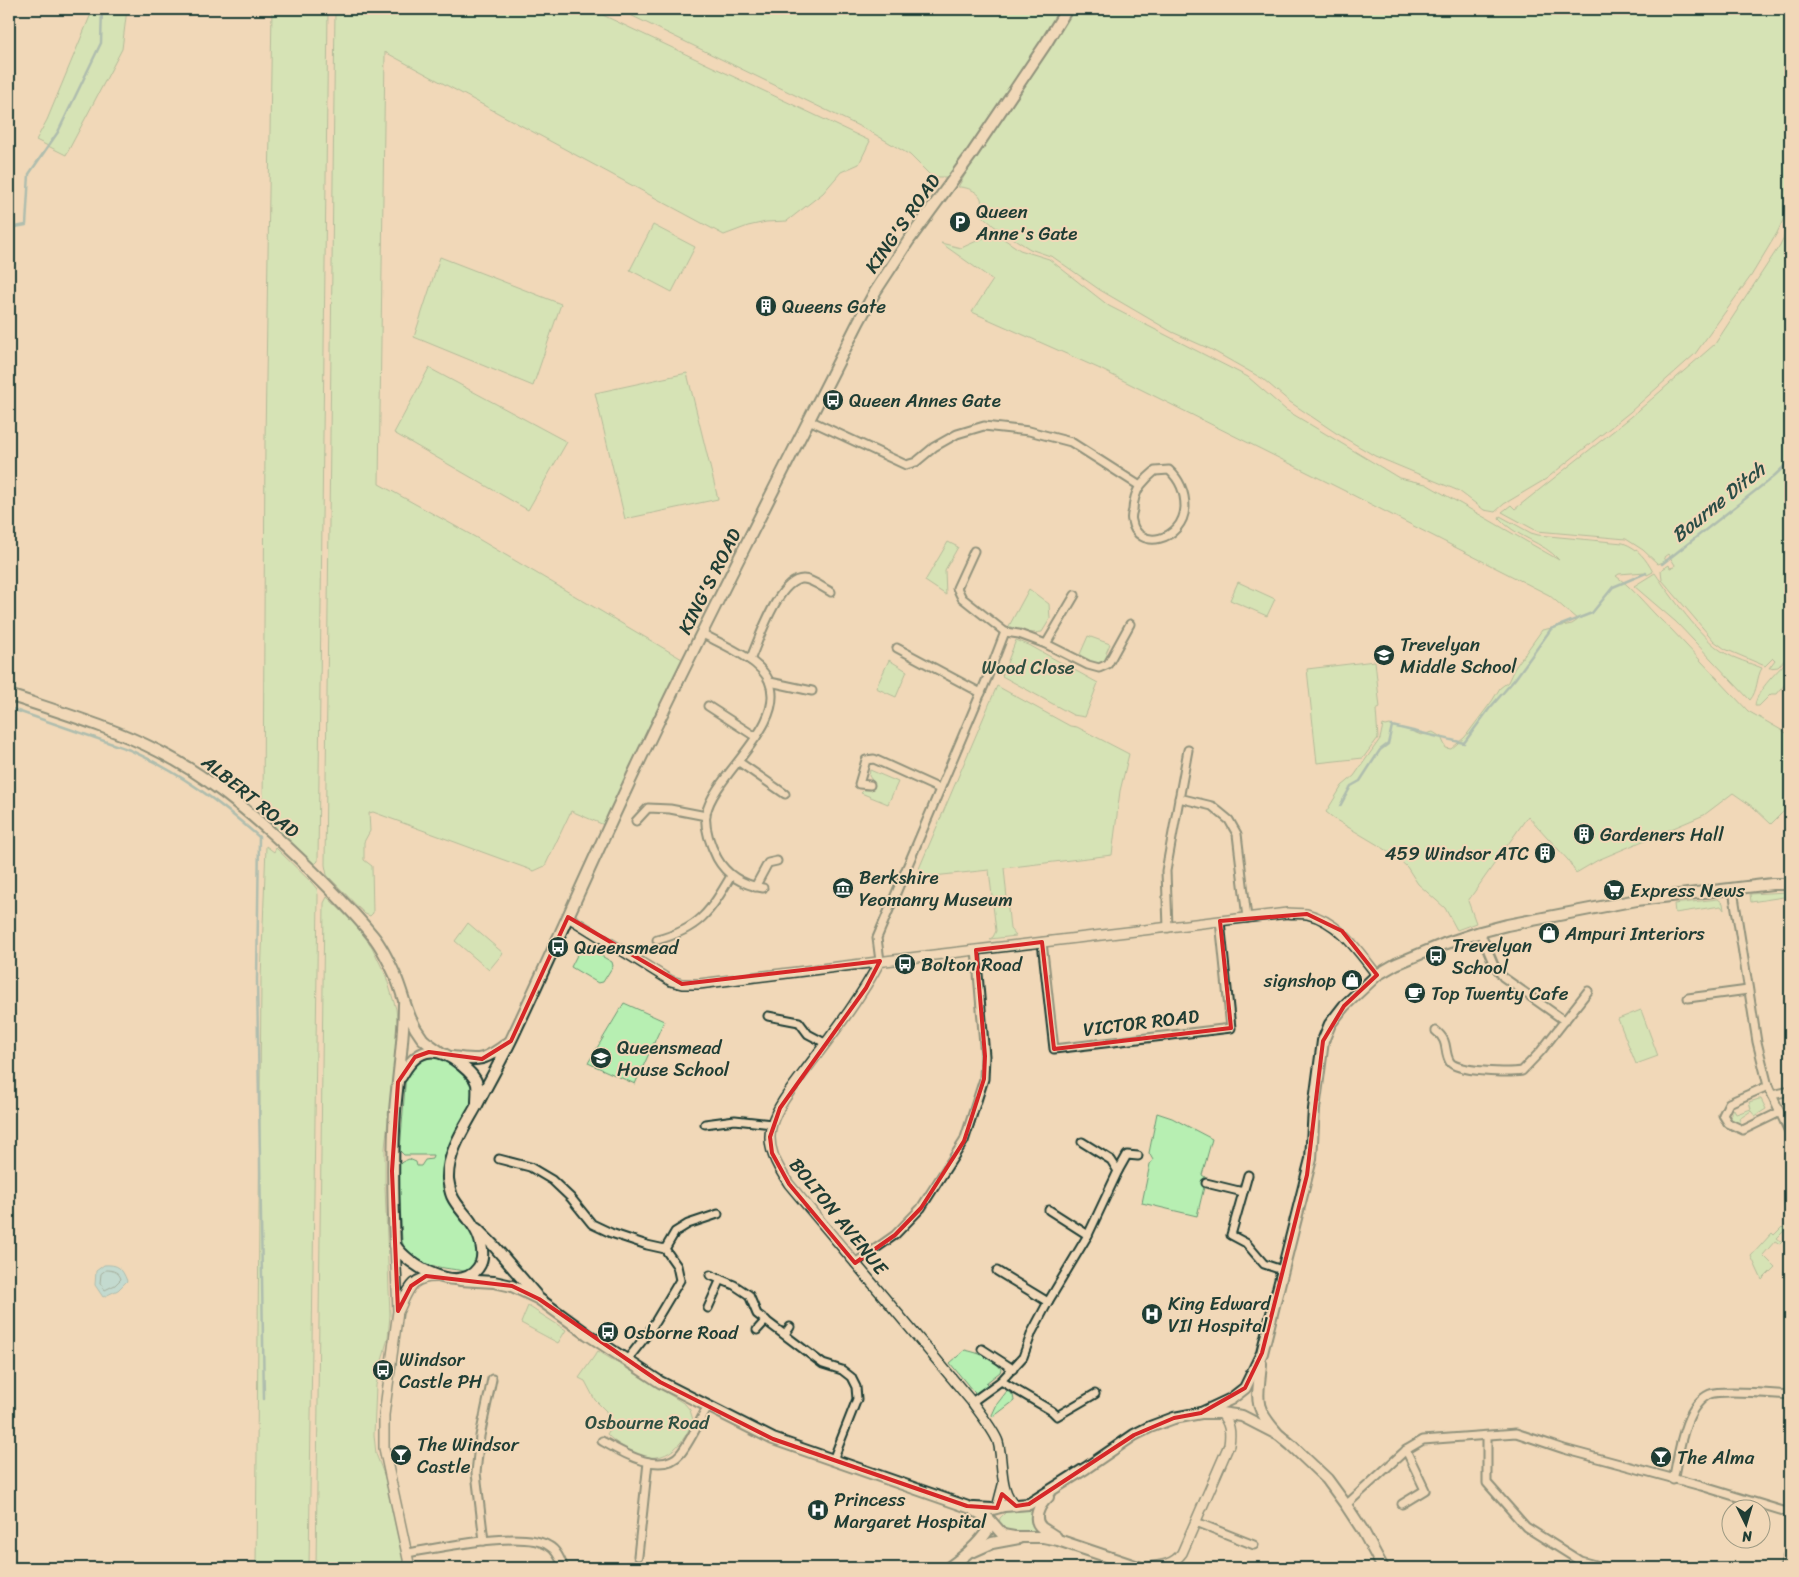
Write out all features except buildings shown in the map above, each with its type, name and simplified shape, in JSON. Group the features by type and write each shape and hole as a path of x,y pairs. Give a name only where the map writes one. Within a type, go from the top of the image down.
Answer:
{"main road":[{"name":"KING'S ROAD","path":"473,1225 459,1209 452,1196 448,1182 452,1156 511,1041 615,812 701,634 875,292 909,240 971,155 1067,9"},
{"name":"ALBERT ROAD","path":"9,696 130,738 188,767 227,794 313,871 352,910 381,948 396,976 404,1004 414,1025 423,1039 440,1052"},
{"path":"1383,1568 1363,1531 1327,1479 1279,1435 1265,1419 1260,1410 1258,1394 1262,1353 1310,1158 1322,1041 1330,1024 1344,1006 1377,976 1396,964 1425,951 1480,932 1508,924 1638,900 1772,884 1790,884"},
{"name":"ALBERT ROAD","path":"395,1245 392,1171 398,1082 404,1034 404,1004"},
{"name":"KING'S ROAD","path":"451,1056 482,1059 491,1056 511,1041"},
{"path":"398,1082 414,1057 420,1054 440,1052 451,1056 468,1070 477,1083 477,1104"},
{"path":"456,1279 471,1274 478,1269 481,1262 480,1240 473,1225"},
{"path":"473,1225 494,1246 539,1299"},
{"path":"395,1245 408,1260 420,1268 443,1277 474,1282 494,1282 512,1286 539,1299 587,1334 660,1382 773,1438 971,1508 989,1510 1004,1506 1029,1504 1134,1436 1150,1427 1174,1418 1200,1413 1242,1416 1279,1435"},
{"path":"1200,1413 1231,1399 1246,1388 1262,1353"},
{"path":"1058,1540 1040,1526 1037,1515 1044,1501 1061,1485"},
{"path":"971,1508 992,1523 1003,1535 1022,1538"},
{"path":"964,1557 970,1548 984,1537 992,1523 997,1508"},
{"path":"948,1568 964,1557 992,1543 1043,1537 1058,1540 1141,1568"}],"street":[{"path":"809,420 906,465 916,462 934,447 957,434 984,426 1029,431 1071,442 1140,486"},
{"path":"1168,470 1179,479 1185,498 1184,517 1176,531 1163,538 1150,539 1138,533 1132,522 1133,504 1140,486 1155,471 1168,470"},
{"path":"974,551 957,588 962,598 1005,632 1019,634 1046,644 1088,665 1099,668 1108,664 1130,624"},
{"path":"750,660 779,595 790,583 803,579 831,592"},
{"path":"1046,644 1075,595"},
{"path":"880,961 877,938 981,694 1005,632"},
{"path":"701,634 750,660 767,675 770,682 771,706 766,721 739,762 711,798 706,816 707,831 712,849 730,876 755,887 764,888"},
{"path":"897,648 981,694"},
{"path":"770,682 812,691"},
{"path":"708,706 756,737"},
{"path":"1168,928 1166,871 1188,750"},
{"path":"870,784 859,784 866,760 874,759 940,789"},
{"path":"739,762 785,794"},
{"path":"1179,798 1212,806 1229,820 1237,834 1247,918"},
{"path":"636,821 648,808 670,809 706,816"},
{"path":"755,887 768,863 777,862"},
{"path":"657,940 676,935 698,922 716,900 730,876"},
{"path":"1733,890 1757,1042 1768,1086 1790,1134"},
{"path":"568,917 671,981 682,984 700,984 1287,913 1307,914 1342,931 1377,976"},
{"name":"VICTOR ROAD","path":"1042,942 1054,1049 1182,1034 1231,1028 1220,921"},
{"path":"1480,932 1494,965 1503,977 1565,1021"},
{"path":"854,1263 895,1235 921,1208 964,1141 984,1079 986,1056 976,950"},
{"name":"BOLTON AVENUE","path":"880,961 866,988 795,1085 772,1124 770,1137 772,1152 777,1166 789,1184 972,1402 998,1441 1004,1482 1008,1496 1016,1506"},
{"path":"1688,998 1748,990"},
{"path":"1436,1031 1444,1037 1450,1062 1458,1067 1511,1073 1522,1072 1588,992"},
{"path":"768,1016 798,1022 808,1034 825,1043"},
{"path":"1768,1086 1729,1102 1723,1115 1728,1123 1743,1130 1780,1112"},
{"path":"1772,1095 1790,1091"},
{"path":"705,1124 735,1120 772,1124"},
{"path":"1082,1142 1111,1160 1118,1171"},
{"path":"972,1402 1001,1382 1023,1357 1032,1332 1088,1235 1127,1155 1138,1156"},
{"path":"499,1159 530,1167 552,1180 571,1198 592,1224 610,1233 665,1249 677,1266 680,1280 649,1332 628,1360"},
{"path":"1248,1175 1232,1235 1246,1243 1264,1264 1282,1270"},
{"path":"1206,1183 1243,1192"},
{"path":"1049,1210 1088,1235"},
{"path":"665,1249 676,1232 688,1224 718,1214"},
{"path":"395,1245 398,1312 384,1415 384,1448 410,1568"},
{"path":"997,1271 1048,1302"},
{"path":"710,1274 734,1285 749,1295 756,1314 823,1364 842,1370 851,1377 856,1387 857,1399 833,1460"},
{"path":"398,1312 416,1280 426,1276 443,1277"},
{"path":"708,1308 720,1279"},
{"path":"757,1330 766,1320"},
{"path":"785,1334 790,1327"},
{"path":"982,1349 1013,1369"},
{"path":"484,1541 476,1473 480,1436 492,1379"},
{"path":"1001,1382 1052,1411 1057,1416 1095,1394"},
{"path":"1673,1480 1684,1429 1690,1416 1705,1397 1711,1394 1738,1392 1790,1394"},
{"path":"602,1441 629,1457 648,1462 668,1462 680,1454 708,1406"},
{"path":"1141,1568 1168,1564 1175,1561 1182,1553 1229,1444 1231,1436 1229,1424 1221,1413"},
{"path":"1346,1505 1406,1450 1423,1440 1516,1433 1564,1449 1673,1480 1701,1486 1790,1513"},
{"path":"1487,1436 1486,1483 1526,1527 1580,1561 1606,1568"},
{"path":"1402,1504 1425,1490 1406,1450"},
{"path":"638,1556 648,1462"},
{"name":"BOLTON AVENUE","path":"997,1508 1004,1482"},
{"path":"1196,1522 1254,1545"},
{"path":"407,1553 500,1539 529,1540 549,1546 557,1554 564,1568"},
{"path":"1784,1568 1790,1549"}],"highlighted area":[{"path":"1307,914 1342,931 1377,975 1344,1006 1323,1041 1307,1175 1262,1353 1245,1388 1201,1413 1174,1418 1134,1435 1029,1504 1016,1506 1002,1494 997,1508 993,1509 967,1506 773,1439 660,1382 539,1299 512,1286 426,1276 411,1286 398,1311 392,1171 398,1082 415,1057 429,1052 482,1059 511,1041 568,917 682,984 880,961 866,988 780,1108 770,1137 772,1153 789,1184 855,1263 895,1235 921,1208 964,1141 984,1079 985,1056 976,950 1042,942 1054,1049 1231,1028 1220,921"}],"green space":[{"path":"93,9 127,9 122,49 66,155 36,140 47,120"},
{"path":"272,9 328,9 318,861 314,865 263,815 265,439"},
{"path":"335,9 590,9 870,141 859,164 841,172 823,193 787,221 766,222 748,226 724,235 385,52 379,484 475,537 682,659 604,825 571,811 545,866 534,871 373,812 369,813 370,831 364,842 364,860 372,866 373,913 370,916 365,914 327,875 325,865"},
{"path":"618,9 1060,9 1006,95 963,157 947,177 932,177 910,155 871,132"},
{"path":"1073,9 1790,9 1790,205 1777,233 1751,276 1695,354 1630,412 1546,479 1504,504 1495,512 1484,510 1459,491 1375,456 1336,433 1290,402 1263,379 1210,349 1172,332 1100,290 1053,257 1030,249 994,226 977,211 981,201 978,194 969,189 958,187 1021,93"},
{"path":"1790,224 1790,654 1778,667 1769,668 1775,660 1773,658 1765,666 1725,649 1714,641 1662,580 1661,570 1669,565 1670,568 1675,565 1668,554 1664,557 1666,561 1658,564 1643,550 1626,539 1537,531 1502,512 1511,505 1515,509 1631,417 1715,344 1780,245"},
{"path":"653,225 695,247 672,292 630,270"},
{"path":"995,233 1020,250 1049,259 1109,306 1248,377 1286,410 1399,478 1426,484 1559,560 1546,549 1506,525 1499,518 1500,516 1538,535 1623,543 1633,548 1644,558 1653,572 1647,575 1645,572 1619,574 1616,576 1631,588 1748,711 1790,735 1790,805 1771,824 1753,807 1733,793 1704,815 1598,860 1576,873 1568,860 1528,816 1468,901 1476,923 1457,930 1445,908 1418,884 1407,867 1393,854 1326,812 1342,786 1354,776 1380,739 1383,725 1390,725 1421,735 1433,732 1441,737 1446,748 1451,749 1465,737 1500,688 1508,682 1514,669 1542,630 1572,624 1578,620 1549,595 1339,488 1098,368 972,312 993,280 941,243 961,248"},
{"path":"440,257 561,304 533,386 414,337"},
{"path":"429,368 567,442 528,510 394,433"},
{"path":"687,373 718,499 625,519 595,393"},
{"path":"948,542 958,547 945,570 946,595 925,581"},
{"path":"1655,573 1686,616 1714,645 1737,659 1762,668 1750,700 1676,622 1634,586"},
{"path":"1238,582 1275,599 1267,616 1230,600"},
{"path":"1029,589 1049,604 1050,619 1042,632 1025,632 1009,626"},
{"path":"1088,636 1110,644 1106,653 1113,656 1102,665 1078,659"},
{"name":"Wood Close","path":"1016,640 1029,645 1098,683 1085,717 1073,715 1002,676"},
{"path":"1790,658 1790,678 1777,694 1771,694 1759,706 1755,706 1759,693"},
{"path":"889,660 907,671 896,697 876,688"},
{"path":"1375,661 1380,708 1376,710 1378,738 1363,758 1317,763 1307,669"},
{"path":"997,686 1070,726 1077,727 1129,754 1120,791 1112,855 1004,868 1010,929 1016,936 990,939 996,931 989,870 915,878"},
{"path":"870,770 898,782 888,804 861,793 864,790 871,790 874,783 869,776"},
{"path":"266,846 274,852 276,848 312,883 317,889 318,895 309,1568 256,1568 261,979"},
{"path":"1787,892 1790,896 1751,902 1750,894"},
{"path":"327,897 356,925 372,947 386,976 396,1009 399,1047 385,1148 390,1315 388,1337 376,1385 374,1435 376,1454 385,1477 405,1568 316,1568 324,903"},
{"path":"1718,899 1723,903 1724,910 1721,906 1675,913 1674,904"},
{"path":"468,923 503,953 489,970 455,941"},
{"path":"582,945 612,962 613,966 603,982 598,983 571,967"},
{"path":"624,1003 664,1021 635,1084 588,1063"},
{"path":"1641,1010 1658,1056 1636,1064 1618,1019"},
{"path":"428,1056 435,1057 466,1071 474,1085 473,1104 444,1163 443,1179 453,1210 476,1241 479,1259 470,1271 437,1267 419,1261 406,1250 402,1241 398,1166 409,1159 416,1162 417,1166 421,1166 425,1160 432,1159 433,1155 404,1155 400,1151 406,1073 410,1065"},
{"path":"1761,1099 1766,1109 1755,1116 1751,1111 1739,1119 1742,1125 1731,1122 1731,1113 1734,1109 1736,1114 1751,1109 1749,1102"},
{"path":"1157,1113 1172,1118 1212,1139 1202,1175 1205,1177 1204,1187 1197,1216 1142,1203 1150,1164 1153,1160 1149,1153"},
{"path":"1788,1223 1790,1225 1777,1238 1782,1242 1780,1244 1775,1241 1763,1255 1775,1267 1762,1280 1751,1256 1772,1233 1774,1235"},
{"path":"528,1306 566,1330 558,1343 521,1323"},
{"path":"965,1350 990,1359 1001,1369 1000,1372 986,1383 988,1385 976,1394 950,1363"},
{"name":"Osbourne Road","path":"598,1351 685,1404 690,1410 693,1420 688,1432 681,1442 666,1455 646,1457 635,1454 607,1434 609,1431 606,1411 595,1400 585,1381 579,1378"},
{"path":"1007,1391 1013,1395 1014,1401 993,1417 992,1415 997,1404"},
{"path":"1032,1510 1036,1532 1010,1534 999,1524 1000,1518 1006,1512"}],"water":[{"path":"104,1265 113,1265 119,1268 127,1281 118,1290 103,1297 95,1285 96,1271"}],"waterway":[{"path":"9,228 26,225 29,174 58,132 101,43 102,9"},
{"name":"Bourne Ditch","path":"1662,564 1773,477 1790,461"},
{"name":"Bourne Ditch","path":"1340,806 1351,786 1360,781 1380,750 1388,744 1392,726 1464,743 1489,709 1515,679 1551,629 1592,613 1613,587 1646,573"},
{"path":"9,708 130,750 149,759 183,778 228,811 259,837 257,980 264,1399"}],"place":[{"name":"Queen Anne's Gate","path":"960,222"},
{"name":"Queens Gate","path":"766,306"},
{"name":"Queen Annes Gate","path":"833,400"},
{"name":"Trevelyan Middle School","path":"1384,655"},
{"name":"Gardeners Hall","path":"1584,834"},
{"name":"459 Windsor ATC","path":"1545,853"},
{"name":"Berkshire Yeomanry Museum","path":"843,888"},
{"name":"Express News","path":"1614,890"},
{"name":"Ampuri Interiors","path":"1549,933"},
{"name":"Queensmead","path":"558,947"},
{"name":"Trevelyan School","path":"1436,956"},
{"name":"Bolton Road","path":"905,964"},
{"name":"signshop","path":"1352,980"},
{"name":"Top Twenty Cafe","path":"1415,993"},
{"name":"Queensmead House School","path":"601,1058"},
{"name":"King Edward VII Hospital","path":"1152,1314"},
{"name":"Osborne Road","path":"608,1332"},
{"name":"Windsor Castle PH","path":"383,1370"},
{"name":"The Windsor Castle","path":"401,1455"},
{"name":"The Alma","path":"1661,1457"},
{"name":"Princess Margaret Hospital","path":"818,1510"}]}
